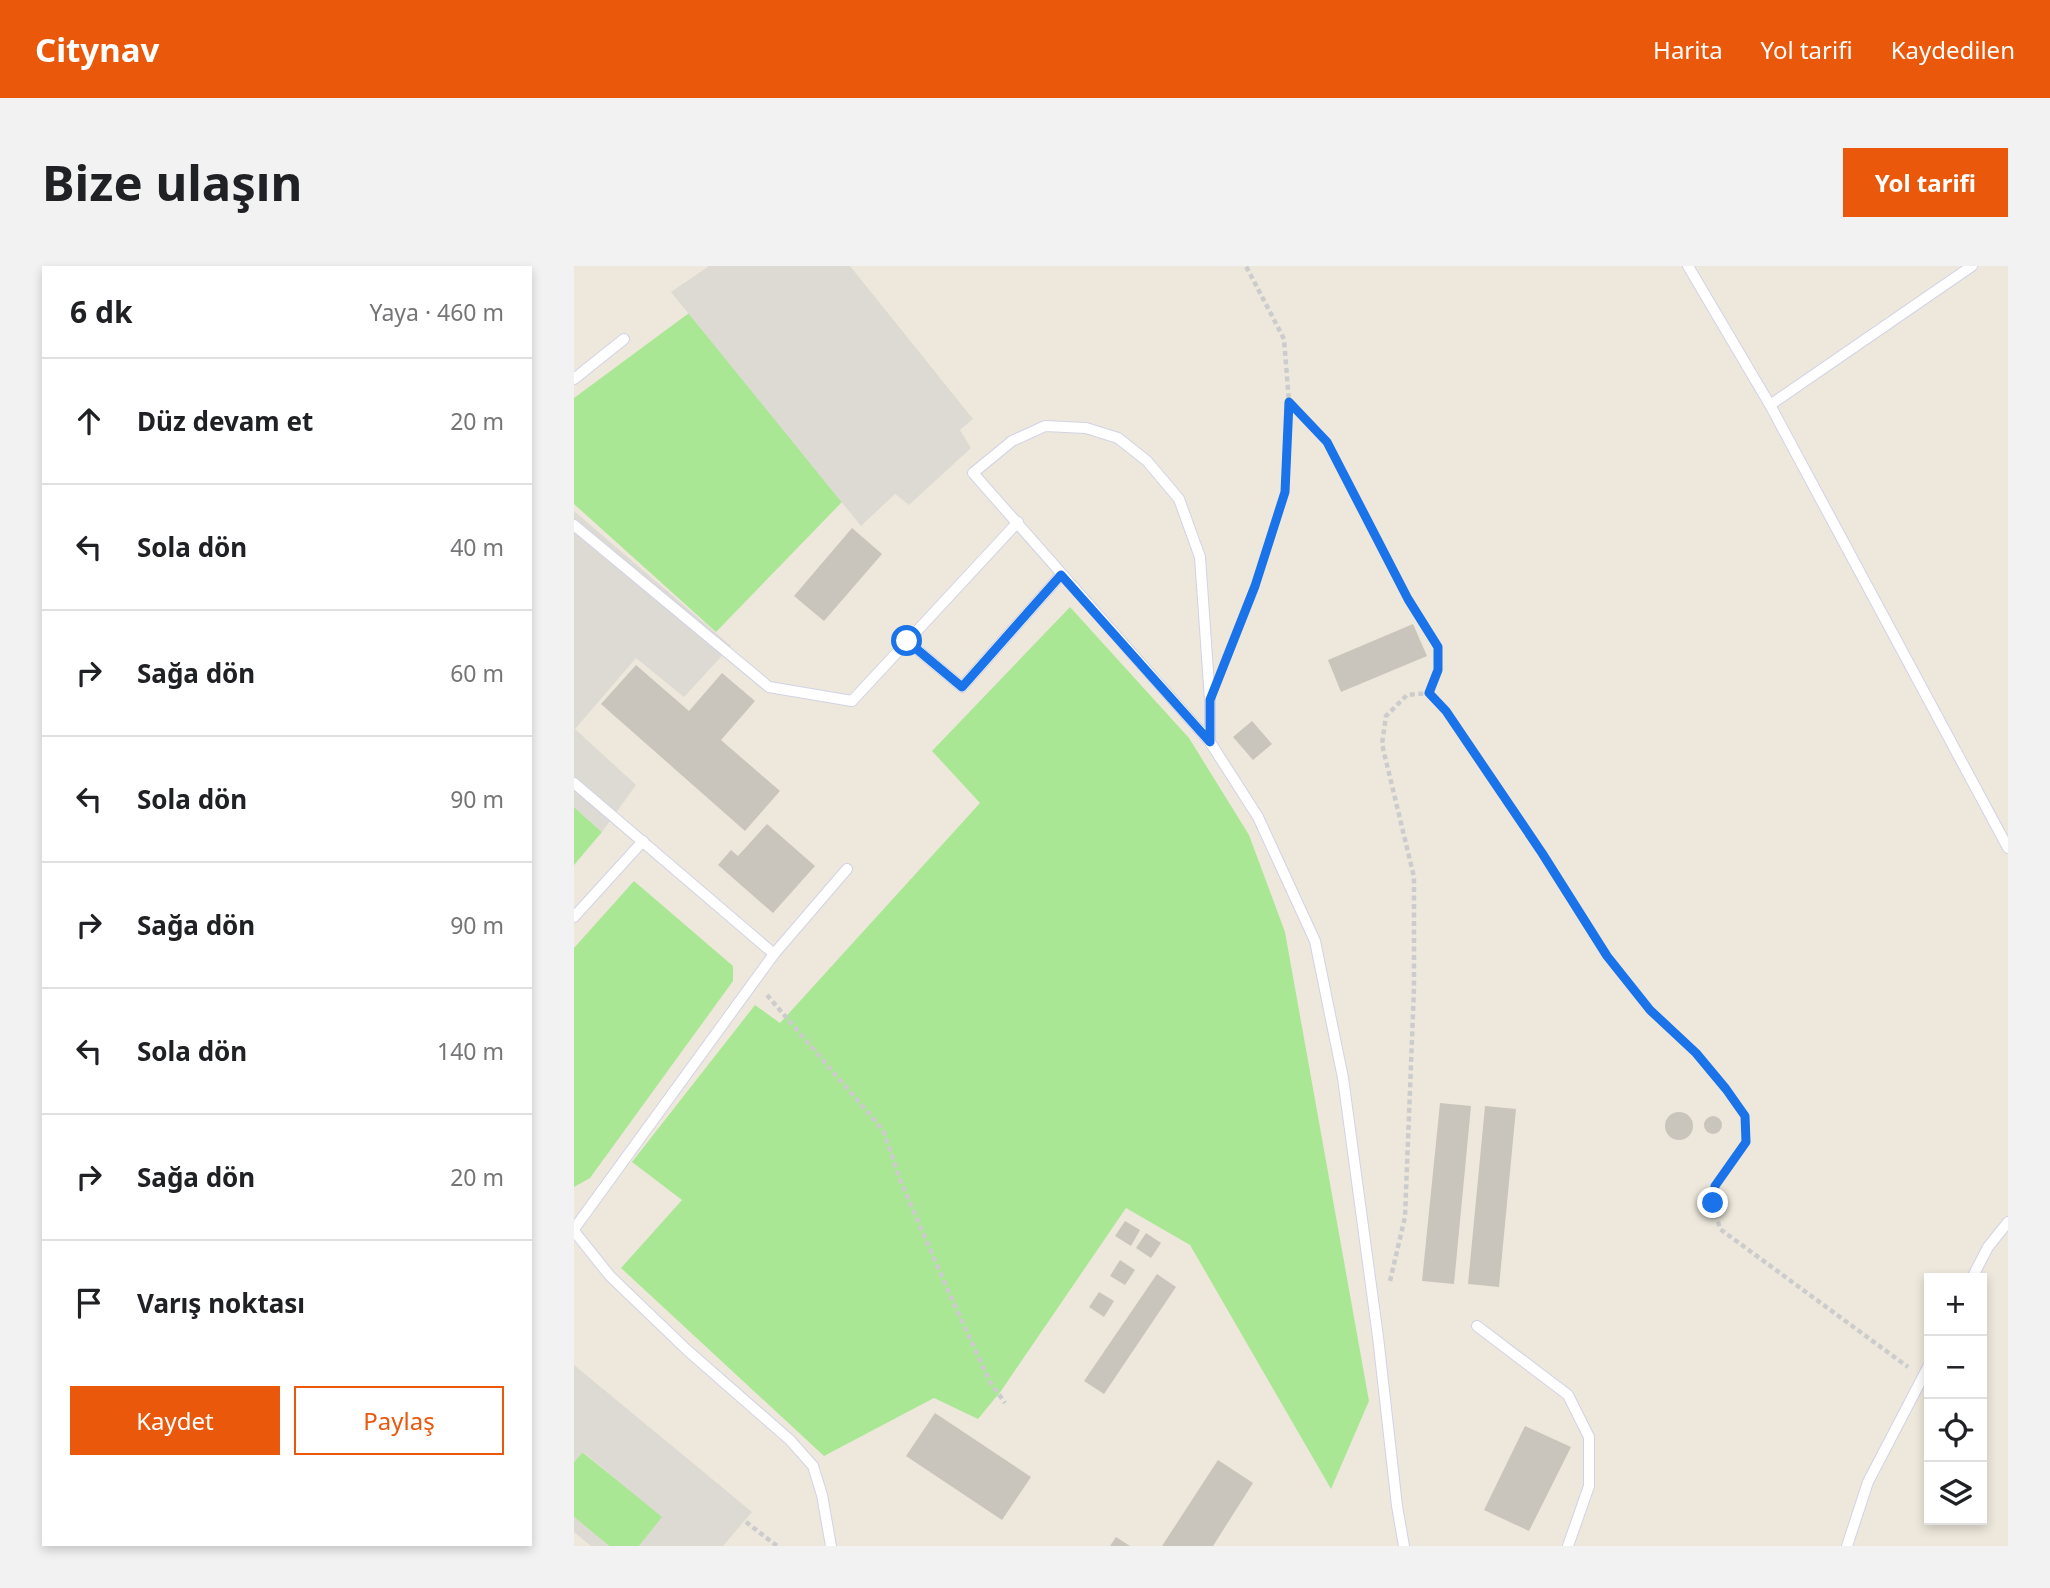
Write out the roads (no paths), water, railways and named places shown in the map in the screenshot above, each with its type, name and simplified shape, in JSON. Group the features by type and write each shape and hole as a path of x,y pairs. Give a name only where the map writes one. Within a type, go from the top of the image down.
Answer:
{"lane":[{"path":"1688,266 1770,405 2008,848"},
{"path":"1770,405 1972,266"},
{"path":"574,379 624,339"},
{"path":"1210,742 1210,700 1200,557 1179,499 1147,461 1118,438 1086,428 1045,426 1012,441 973,473 1210,742 1258,817 1315,941 1343,1079 1404,1546"},
{"path":"574,525 769,687 852,701 1018,522"},
{"path":"907,641 962,687 1061,575"},
{"path":"574,783 775,954"},
{"path":"574,917 643,841"},
{"path":"831,1546 822,1495 813,1466 790,1440 687,1350 610,1276 574,1230 775,954 847,869"},
{"path":"1975,1273 1988,1247 2008,1222"},
{"path":"1477,1326 1568,1395 1589,1437 1589,1486 1568,1546"},
{"path":"1847,1546 1868,1482 1924,1376"}]}
